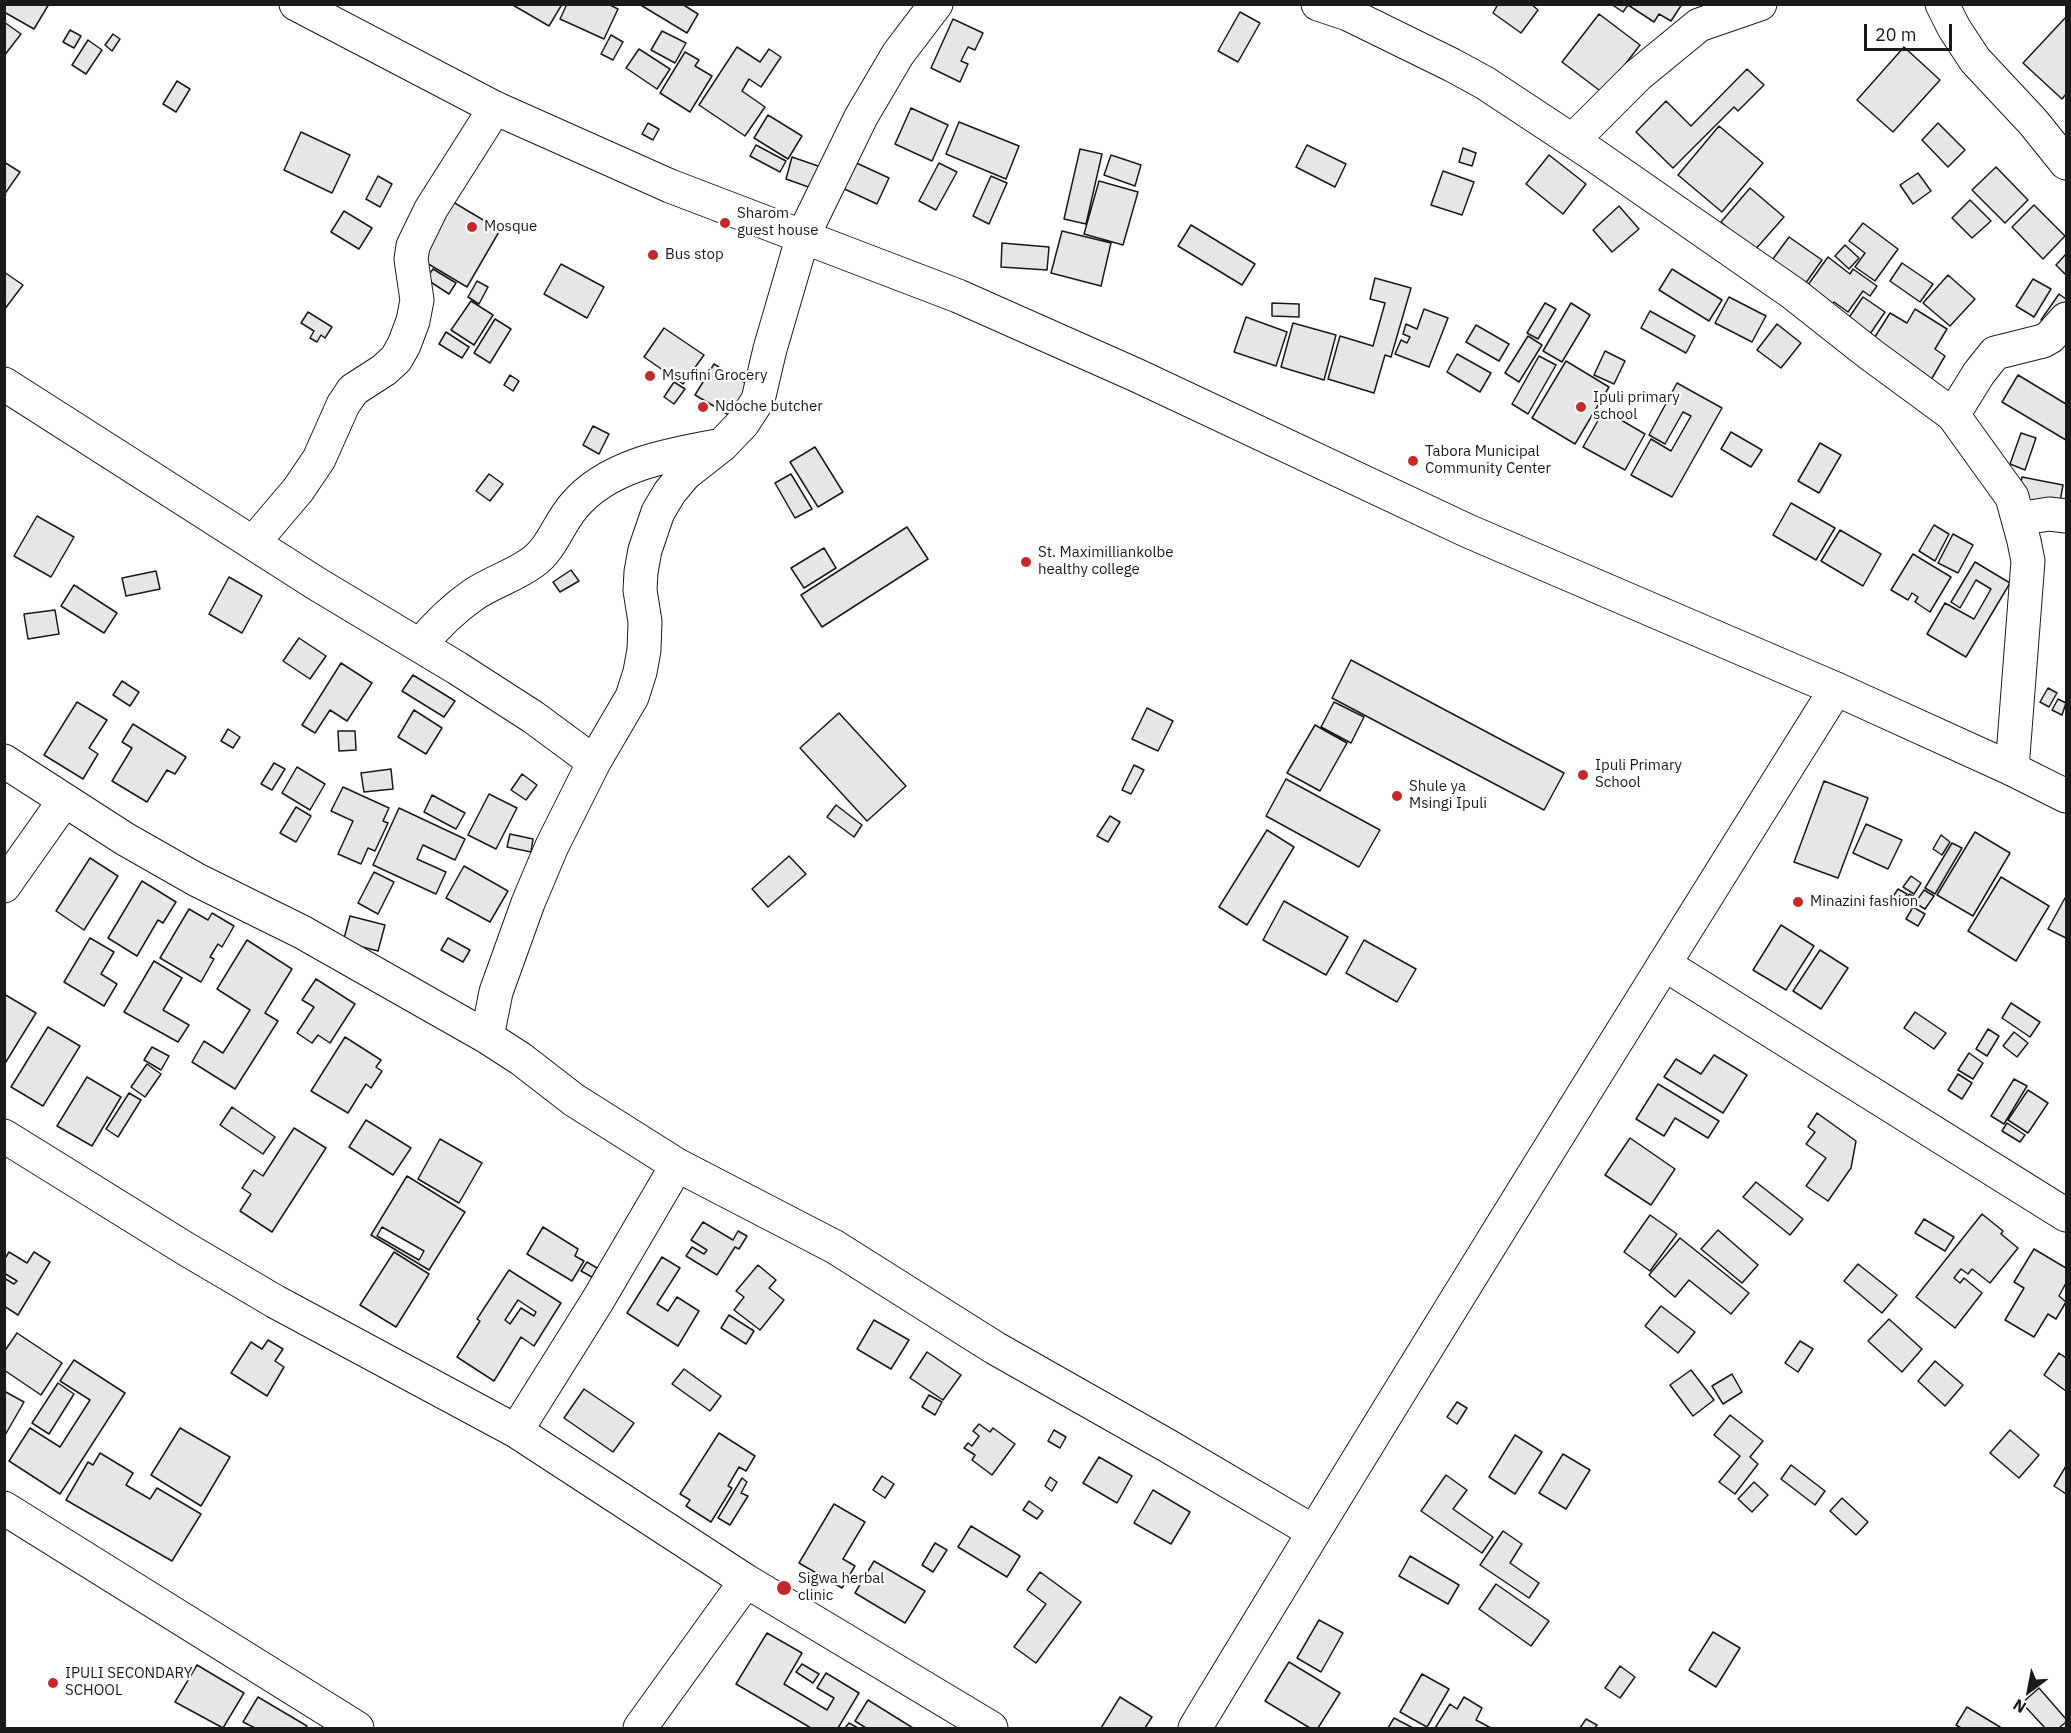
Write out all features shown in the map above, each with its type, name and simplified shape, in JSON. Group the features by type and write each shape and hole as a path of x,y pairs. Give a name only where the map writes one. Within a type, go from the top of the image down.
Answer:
{"main road":[{"path":"487,1037 496,992 528,903 552,846 594,762 632,697 644,650 645,622 640,590 641,572 645,550 658,512 670,492 685,474 722,445 743,423 758,400 770,349 803,236 870,101 898,54 936,4"},
{"path":"1318,4 1348,14 1485,83 1573,140 1794,294 1953,415 2012,497 2028,561 2012,770"},
{"path":"1573,140 1638,75 1699,25 1760,4"},
{"path":"1942,4 1954,28 1975,60 2033,122 2067,163"},
{"path":"301,5 495,108 670,186 958,296 1136,375 1468,531 1836,689 2067,796"},
{"path":"253,543 298,490 319,459 343,405 353,390 384,370 396,358 404,345 413,321 417,300 411,259 413,246 431,208 495,108"},
{"path":"1953,415 1979,373 1995,353 2043,341 2067,319"},
{"path":"4,384 253,543 533,717 594,762"},
{"path":"420,645 433,630 473,595 505,580 535,561 546,549 571,509 591,489 608,478 653,461 681,452 722,445"},
{"path":"2018,519 2049,514 2067,516"},
{"path":"1195,1728 1664,964 1836,689"},
{"path":"4,761 64,801 197,880 302,932 487,1037 521,1059 574,1100 677,1165 835,1247 995,1348 1314,1532"},
{"path":"4,886 64,801"},
{"path":"1664,964 2067,1215"},
{"path":"4,1137 276,1302 516,1431 746,1581 991,1728"},
{"path":"516,1431 598,1300 677,1165"},
{"path":"4,1508 357,1728"},
{"path":"640,1728 746,1581"}],"building":[{"path":"4,4 49,4 34,29 4,12"},
{"path":"511,4 558,4 561,6 549,26"},
{"path":"567,4 608,4 618,9 604,39 560,19"},
{"path":"639,4 682,4 698,14 687,33"},
{"path":"1498,4 1531,4 1538,10 1521,33 1493,13"},
{"path":"1611,4 1682,4 1671,21 1659,14 1654,22 1628,5 1623,12"},
{"path":"1240,12 1260,23 1238,62 1218,51"},
{"path":"1599,14 1640,45 1603,93 1562,62"},
{"path":"2066,17 2066,94 2062,99 2023,63"},
{"path":"953,19 983,33 975,50 968,47 961,61 968,64 960,82 931,68"},
{"path":"4,22 21,34 4,56"},
{"path":"70,30 81,36 74,48 63,42"},
{"path":"662,31 686,43 675,63 651,50"},
{"path":"113,34 120,39 112,51 105,45"},
{"path":"611,35 623,42 613,60 601,54"},
{"path":"88,40 102,50 86,74 72,65"},
{"path":"737,47 760,62 769,49 781,57 761,87 749,79 742,91 765,107 745,136 699,105"},
{"path":"1904,47 1940,80 1893,132 1857,100"},
{"path":"639,49 670,69 657,89 626,68"},
{"path":"685,52 699,60 695,66 712,76 690,112 660,93"},
{"path":"1747,69 1764,85 1738,111 1734,107 1673,168 1636,132 1666,101 1691,126"},
{"path":"177,81 190,89 176,112 163,104"},
{"path":"911,108 948,125 932,161 895,144"},
{"path":"768,115 802,136 788,159 754,138"},
{"path":"959,122 1019,146 1006,179 946,154"},
{"path":"648,123 659,129 653,140 642,134"},
{"path":"1938,123 1965,150 1948,167 1922,140"},
{"path":"1719,126 1763,163 1722,212 1678,175"},
{"path":"301,132 350,155 332,193 284,170"},
{"path":"756,145 786,161 780,172 750,156"},
{"path":"1307,145 1346,164 1335,187 1296,167"},
{"path":"1463,148 1476,153 1472,166 1459,162"},
{"path":"1080,149 1102,154 1086,224 1064,219"},
{"path":"1111,155 1141,165 1135,186 1104,175"},
{"path":"1549,155 1586,184 1563,214 1526,184"},
{"path":"792,157 821,167 814,189 786,179"},
{"path":"850,160 889,178 877,204 838,186"},
{"path":"4,162 20,172 4,195"},
{"path":"939,163 957,172 936,210 919,201"},
{"path":"1996,167 2028,200 2005,223 1972,190"},
{"path":"1443,171 1474,182 1462,215 1431,205"},
{"path":"1918,173 1931,191 1913,204 1900,185"},
{"path":"378,176 392,184 380,207 366,199"},
{"path":"991,176 1007,183 989,224 973,216"},
{"path":"1099,181 1138,192 1123,245 1084,234"},
{"path":"1750,188 1784,217 1754,251 1721,222"},
{"path":"1970,200 1991,221 1972,238 1952,218"},
{"path":"453,202 500,230 467,287 420,259"},
{"path":"2034,205 2065,236 2043,259 2012,227"},
{"path":"1619,206 1639,229 1612,252 1593,230"},
{"path":"344,211 372,228 359,249 331,232"},
{"path":"1863,223 1898,249 1875,281 1855,267 1865,253 1849,241"},
{"path":"1191,225 1255,264 1242,285 1178,246"},
{"path":"1062,231 1111,243 1101,286 1051,273"},
{"path":"1789,237 1822,260 1803,287 1770,263"},
{"path":"1002,243 1049,247 1047,270 1001,267"},
{"path":"1845,245 1859,258 1849,269 1835,256"},
{"path":"2066,254 2066,275 2056,265"},
{"path":"1828,257 1850,274 1853,269 1877,286 1870,296 1863,291 1848,312 1834,302 1831,307 1805,289"},
{"path":"1902,263 1933,284 1920,302 1890,281"},
{"path":"561,264 604,287 587,318 544,294"},
{"path":"433,269 456,283 449,294 426,279"},
{"path":"1672,269 1722,300 1709,321 1659,290"},
{"path":"4,272 23,285 4,310"},
{"path":"1948,275 1975,299 1950,326 1923,303"},
{"path":"1375,278 1411,288 1391,357 1385,355 1374,393 1328,379 1340,336 1373,346 1385,303 1370,299"},
{"path":"2033,279 2051,289 2034,317 2016,306"},
{"path":"477,281 488,287 479,304 468,297"},
{"path":"2059,294 2066,299 2066,328 2062,335 2041,320"},
{"path":"1729,297 1766,316 1752,342 1715,323"},
{"path":"1863,297 1885,312 1870,334 1848,319"},
{"path":"471,301 493,315 474,345 451,330"},
{"path":"1272,303 1299,304 1299,317 1272,316"},
{"path":"1545,303 1556,309 1538,339 1527,333"},
{"path":"1571,303 1590,315 1562,362 1543,351"},
{"path":"1424,309 1448,318 1429,367 1395,354 1401,340 1407,343 1410,337 1403,334 1406,324 1417,329"},
{"path":"1915,309 1947,329 1935,349 1945,356 1928,385 1873,340 1890,313 1907,323"},
{"path":"1650,311 1695,336 1686,353 1641,328"},
{"path":"308,312 332,327 325,338 321,335 317,342 310,338 314,331 301,323"},
{"path":"1246,317 1287,332 1276,366 1234,352"},
{"path":"495,319 511,329 490,363 474,353"},
{"path":"1293,323 1336,335 1324,380 1281,367"},
{"path":"1777,324 1801,343 1781,368 1757,350"},
{"path":"1476,325 1509,344 1499,361 1466,342"},
{"path":"664,328 704,355 683,384 644,357"},
{"path":"446,332 469,347 462,358 439,344"},
{"path":"1528,336 1542,345 1519,382 1505,373"},
{"path":"1605,351 1625,361 1614,384 1594,375"},
{"path":"1457,354 1491,373 1480,392 1447,372"},
{"path":"1539,356 1556,365 1528,414 1512,404"},
{"path":"1566,361 1609,387 1575,444 1532,418"},
{"path":"714,364 752,387 734,418 695,395"},
{"path":"510,375 519,381 513,391 504,385"},
{"path":"2018,375 2066,404 2066,440 2002,402"},
{"path":"674,382 685,389 674,404 664,397"},
{"path":"1677,383 1722,408 1672,497 1631,475 1651,439 1671,451 1691,416 1683,412 1665,444 1649,435"},
{"path":"1604,410 1645,434 1625,470 1583,447"},
{"path":"593,426 609,434 599,454 583,445"},
{"path":"1731,432 1762,450 1751,467 1721,449"},
{"path":"2021,433 2036,438 2025,470 2010,464"},
{"path":"1820,443 1841,455 1819,493 1798,481"},
{"path":"815,447 843,492 818,507 790,462"},
{"path":"489,474 503,484 490,501 476,491"},
{"path":"791,474 812,509 795,518 775,483"},
{"path":"2022,477 2063,485 2058,513 2017,504"},
{"path":"1791,503 1835,528 1816,560 1773,535"},
{"path":"37,516 74,537 51,577 14,556"},
{"path":"1934,525 1949,534 1935,561 1919,551"},
{"path":"907,527 928,559 822,627 801,595"},
{"path":"1840,530 1881,554 1863,586 1821,561"},
{"path":"1953,534 1973,545 1958,573 1938,563"},
{"path":"824,548 836,568 804,588 791,568"},
{"path":"1913,554 1951,577 1930,612 1915,602 1918,597 1912,593 1908,600 1891,590"},
{"path":"1975,562 2010,583 1966,657 1927,634 1945,603 1974,619 1991,589 1976,580 1960,608 1951,602"},
{"path":"571,570 579,581 560,592 553,582"},
{"path":"156,571 160,589 126,596 122,578"},
{"path":"229,577 262,596 242,633 209,614"},
{"path":"74,585 117,613 104,633 61,606"},
{"path":"55,610 59,634 28,639 24,614"},
{"path":"299,638 326,656 310,679 283,661"},
{"path":"1351,660 1564,773 1544,810 1332,698"},
{"path":"341,663 372,683 347,721 330,710 315,733 302,725"},
{"path":"413,675 455,701 444,717 402,691"},
{"path":"122,681 139,692 130,706 113,695"},
{"path":"2048,688 2057,693 2049,707 2040,702"},
{"path":"2058,699 2066,703 2062,715 2052,710"},
{"path":"77,702 107,720 89,748 98,754 83,779 44,755"},
{"path":"1334,702 1364,717 1351,743 1321,727"},
{"path":"1147,708 1173,721 1158,751 1132,739"},
{"path":"414,710 442,728 426,754 398,737"},
{"path":"839,713 906,786 867,821 800,748"},
{"path":"133,724 186,757 175,774 167,770 147,802 112,781 132,748 122,742"},
{"path":"1315,725 1347,743 1320,791 1287,773"},
{"path":"228,729 240,737 233,748 221,741"},
{"path":"338,731 355,731 356,750 339,751"},
{"path":"274,763 285,769 272,790 261,784"},
{"path":"1134,765 1144,770 1131,794 1122,790"},
{"path":"297,767 325,784 310,810 282,793"},
{"path":"391,769 393,789 364,792 361,773"},
{"path":"522,774 537,785 526,800 511,790"},
{"path":"1286,779 1380,830 1359,867 1266,816"},
{"path":"1824,781 1868,798 1838,878 1794,862"},
{"path":"343,787 389,808 383,821 388,823 375,851 368,848 361,864 338,854 353,821 331,811"},
{"path":"489,794 517,808 496,849 468,835"},
{"path":"432,795 465,813 456,829 424,812"},
{"path":"836,805 862,825 854,837 827,817"},
{"path":"296,807 311,816 296,842 280,833"},
{"path":"399,808 465,839 455,860 423,845 417,859 446,872 436,894 373,865"},
{"path":"1110,816 1120,822 1108,842 1097,836"},
{"path":"1866,824 1902,840 1888,869 1853,853"},
{"path":"1267,830 1294,847 1247,925 1219,907"},
{"path":"1975,832 2010,853 1973,916 1937,895"},
{"path":"510,834 533,839 531,852 507,847"},
{"path":"1941,835 1950,842 1942,855 1933,849"},
{"path":"1952,843 1962,848 1935,894 1925,888"},
{"path":"789,856 806,874 768,907 752,889"},
{"path":"90,858 118,876 84,930 56,911"},
{"path":"464,866 508,891 490,922 446,898"},
{"path":"374,872 394,882 378,914 358,903"},
{"path":"1911,876 1921,883 1914,894 1903,887"},
{"path":"2001,877 2049,906 2016,961 1968,931"},
{"path":"142,881 176,902 163,923 158,920 137,956 108,938"},
{"path":"1898,889 1907,894 1901,903 1892,898"},
{"path":"1924,890 1934,896 1925,909 1915,903"},
{"path":"1909,894 1915,897 1910,906 1904,903"},
{"path":"2066,899 2066,938 2048,929"},
{"path":"1284,901 1348,937 1326,975 1263,940"},
{"path":"1913,907 1925,914 1918,926 1906,919"},
{"path":"189,909 208,920 212,913 234,926 222,947 218,944 210,957 214,959 201,982 160,958"},
{"path":"350,916 385,925 378,951 343,942"},
{"path":"1781,925 1814,946 1786,990 1753,970"},
{"path":"90,938 114,952 101,974 117,984 104,1006 64,982"},
{"path":"448,938 470,950 463,962 441,950"},
{"path":"247,940 292,969 265,1013 278,1021 235,1089 192,1062 204,1041 223,1053 250,1010 217,989"},
{"path":"1364,940 1416,969 1397,1002 1346,973"},
{"path":"1820,950 1848,968 1821,1009 1793,991"},
{"path":"154,961 182,978 163,1010 189,1025 178,1042 124,1012"},
{"path":"316,979 355,1004 330,1043 318,1035 312,1043 297,1033 314,1007 302,1000"},
{"path":"4,994 36,1013 4,1065"},
{"path":"2011,1003 2040,1022 2030,1037 2002,1018"},
{"path":"1915,1012 1946,1033 1934,1049 1904,1028"},
{"path":"48,1027 80,1046 43,1106 11,1087"},
{"path":"1988,1029 1999,1036 1987,1056 1976,1049"},
{"path":"2014,1032 2028,1043 2017,1057 2003,1046"},
{"path":"345,1037 381,1060 376,1067 382,1071 371,1088 366,1084 348,1113 311,1091"},
{"path":"152,1047 169,1056 161,1070 144,1060"},
{"path":"1969,1053 1983,1063 1973,1079 1958,1070"},
{"path":"1714,1055 1747,1075 1723,1113 1664,1077 1676,1059 1701,1074"},
{"path":"147,1064 161,1074 145,1097 131,1087"},
{"path":"1958,1074 1972,1083 1962,1099 1948,1090"},
{"path":"87,1077 121,1097 92,1146 57,1126"},
{"path":"2014,1079 2027,1086 2004,1124 1991,1116"},
{"path":"1658,1084 1719,1121 1708,1138 1675,1118 1664,1136 1636,1119"},
{"path":"2028,1090 2048,1103 2028,1133 2008,1120"},
{"path":"129,1093 141,1100 118,1137 106,1129"},
{"path":"232,1107 275,1137 263,1154 220,1125"},
{"path":"1817,1113 1856,1141 1851,1168 1828,1201 1806,1186 1826,1158 1806,1144 1815,1132 1808,1127"},
{"path":"366,1120 411,1148 393,1175 349,1147"},
{"path":"2007,1123 2025,1135 2020,1142 2002,1131"},
{"path":"294,1128 326,1148 272,1232 240,1211 251,1194 242,1188 254,1170 263,1176"},
{"path":"1630,1138 1675,1169 1651,1205 1605,1175"},
{"path":"440,1139 482,1163 459,1203 418,1179"},
{"path":"407,1176 465,1212 429,1270 371,1235","holes":["382,1227 424,1251 419,1260 377,1236"]},
{"path":"1756,1182 1803,1219 1790,1235 1743,1197"},
{"path":"1982,1214 2003,1231 2001,1234 2018,1248 1990,1283 1972,1269 1968,1274 1961,1269 1954,1278 1960,1283 1964,1278 1982,1293 1955,1328 1916,1297"},
{"path":"1650,1215 1677,1234 1650,1271 1624,1252"},
{"path":"1924,1219 1954,1237 1945,1251 1915,1233"},
{"path":"703,1222 733,1240 738,1231 747,1236 739,1249 735,1247 717,1275 686,1256 692,1247 704,1254 707,1250 691,1240"},
{"path":"543,1227 578,1249 575,1256 584,1261 572,1281 527,1254"},
{"path":"1718,1230 1758,1265 1742,1283 1701,1249"},
{"path":"1680,1238 1749,1293 1731,1314 1689,1280 1675,1297 1649,1275"},
{"path":"2034,1249 2066,1268 2066,1283 2059,1296 2066,1302 2056,1319 2048,1314 2034,1337 2005,1320 2024,1288 2014,1282"},
{"path":"9,1252 27,1263 34,1252 50,1262 18,1315 4,1306 4,1278 14,1284 17,1281 4,1273 4,1260"},
{"path":"394,1252 429,1274 396,1327 360,1305"},
{"path":"662,1257 680,1268 657,1304 668,1311 677,1297 699,1311 678,1346 627,1313"},
{"path":"587,1262 597,1268 592,1277 581,1271"},
{"path":"1858,1264 1897,1295 1882,1313 1844,1281"},
{"path":"758,1265 776,1280 769,1288 784,1300 760,1330 734,1310 744,1297 736,1291"},
{"path":"509,1270 561,1303 534,1346 521,1337 494,1381 457,1357 480,1321 477,1319","holes":["518,1300 536,1312 534,1316 521,1308 510,1324 505,1320"]},
{"path":"1661,1306 1695,1332 1678,1353 1645,1326"},
{"path":"729,1315 754,1331 746,1344 721,1328"},
{"path":"1889,1319 1922,1349 1902,1372 1868,1341"},
{"path":"874,1320 909,1340 891,1369 857,1349"},
{"path":"17,1333 62,1363 41,1395 4,1370 4,1352"},
{"path":"268,1340 283,1349 275,1361 284,1367 267,1396 231,1373 251,1342 262,1349"},
{"path":"1800,1341 1813,1349 1798,1372 1785,1363"},
{"path":"927,1352 961,1375 943,1400 910,1378"},
{"path":"2059,1353 2066,1358 2066,1391 2044,1375"},
{"path":"74,1360 125,1393 60,1494 9,1461 30,1428 60,1447 90,1400 60,1381"},
{"path":"1935,1361 1963,1385 1945,1406 1918,1381"},
{"path":"684,1369 721,1396 710,1411 672,1384"},
{"path":"1691,1370 1714,1400 1693,1416 1670,1385"},
{"path":"1732,1374 1742,1392 1723,1404 1712,1386"},
{"path":"58,1383 74,1394 49,1434 32,1423"},
{"path":"584,1389 634,1423 613,1452 564,1418"},
{"path":"4,1391 24,1402 4,1437"},
{"path":"929,1395 942,1402 935,1415 922,1407"},
{"path":"1457,1402 1467,1408 1457,1424 1447,1417"},
{"path":"1730,1415 1763,1441 1750,1457 1758,1464 1735,1494 1719,1482 1740,1456 1714,1435"},
{"path":"979,1424 990,1432 993,1428 1015,1444 992,1475 972,1460 975,1455 964,1448 968,1443 972,1446 979,1436 973,1431"},
{"path":"180,1428 230,1457 201,1506 151,1475"},
{"path":"1054,1430 1066,1437 1060,1448 1048,1441"},
{"path":"2010,1430 2039,1455 2019,1478 1990,1453"},
{"path":"719,1433 755,1456 746,1471 739,1467 728,1486 732,1488 711,1522 686,1506 690,1500 680,1494"},
{"path":"1515,1435 1542,1452 1515,1494 1489,1477"},
{"path":"100,1453 133,1473 126,1485 150,1499 157,1488 201,1514 172,1561 66,1500 88,1462 93,1465"},
{"path":"1563,1454 1590,1470 1566,1509 1539,1493"},
{"path":"1099,1457 1132,1476 1117,1503 1083,1483"},
{"path":"1791,1465 1825,1491 1815,1505 1781,1479"},
{"path":"2066,1466 2066,1494 2054,1486"},
{"path":"1446,1475 1467,1490 1453,1509 1493,1537 1482,1553 1421,1511"},
{"path":"882,1476 894,1484 885,1498 873,1490"},
{"path":"1050,1477 1057,1482 1052,1491 1045,1486"},
{"path":"742,1478 747,1482 741,1493 748,1496 730,1525 718,1518"},
{"path":"1754,1482 1768,1495 1752,1512 1738,1499"},
{"path":"1153,1490 1190,1512 1171,1544 1134,1523"},
{"path":"1842,1498 1868,1522 1856,1535 1830,1511"},
{"path":"1029,1501 1043,1511 1037,1519 1023,1510"},
{"path":"834,1504 865,1522 843,1559 855,1566 842,1588 799,1563"},
{"path":"971,1526 1020,1556 1007,1577 958,1547"},
{"path":"1503,1531 1522,1544 1510,1563 1539,1583 1529,1598 1480,1565"},
{"path":"935,1543 947,1550 933,1572 922,1565"},
{"path":"1410,1556 1459,1585 1448,1604 1399,1576"},
{"path":"874,1561 925,1591 905,1623 855,1593"},
{"path":"1040,1572 1081,1602 1036,1663 1014,1647 1046,1604 1027,1590"},
{"path":"1496,1584 1549,1621 1531,1646 1479,1609"},
{"path":"1319,1620 1343,1633 1321,1672 1297,1658"},
{"path":"1713,1632 1740,1648 1716,1687 1689,1670"},
{"path":"767,1633 802,1653 784,1684 827,1710 834,1698 817,1688 826,1673 859,1693 838,1728 811,1728 736,1684"},
{"path":"1289,1662 1340,1693 1318,1728 1310,1728 1265,1701"},
{"path":"802,1664 819,1674 813,1683 796,1672"},
{"path":"197,1665 244,1693 223,1728 175,1702"},
{"path":"1620,1666 1635,1677 1620,1698 1605,1688"},
{"path":"1422,1674 1449,1689 1427,1727 1400,1712"},
{"path":"2039,1688 2066,1719 2066,1722 2059,1728 2045,1728 2022,1703"},
{"path":"258,1697 307,1726 305,1728 255,1728 243,1722"},
{"path":"1120,1697 1152,1717 1145,1728 1101,1728"},
{"path":"1464,1697 1482,1708 1476,1720 1491,1728 1435,1728 1450,1704 1457,1709"},
{"path":"868,1700 913,1728 866,1728 855,1721"},
{"path":"1967,1707 2000,1728 1961,1728 1956,1725"},
{"path":"1394,1718 1413,1728 1388,1728"},
{"path":"1586,1719 1597,1725 1595,1728 1580,1728"},
{"path":"849,1723 858,1728 845,1728"}],"place":[{"name":"Sharom guest house","path":"725,223"},
{"name":"Mosque","path":"472,227"},
{"name":"Bus stop","path":"653,255"},
{"name":"Msufini Grocery","path":"650,376"},
{"name":"Ndoche butcher","path":"703,407"},
{"name":"Ipuli primary school","path":"1581,407"},
{"name":"Tabora Municipal Community Center","path":"1413,461"},
{"name":"St. Maximilliankolbe healthy college","path":"1026,562"},
{"name":"Ipuli Primary School","path":"1583,775"},
{"name":"Shule ya Msingi Ipuli","path":"1397,796"},
{"name":"Minazini fashion","path":"1798,902"},
{"name":"Sigwa herbal clinic","path":"784,1588"},
{"name":"IPULI SECONDARY SCHOOL","path":"53,1683"}]}
